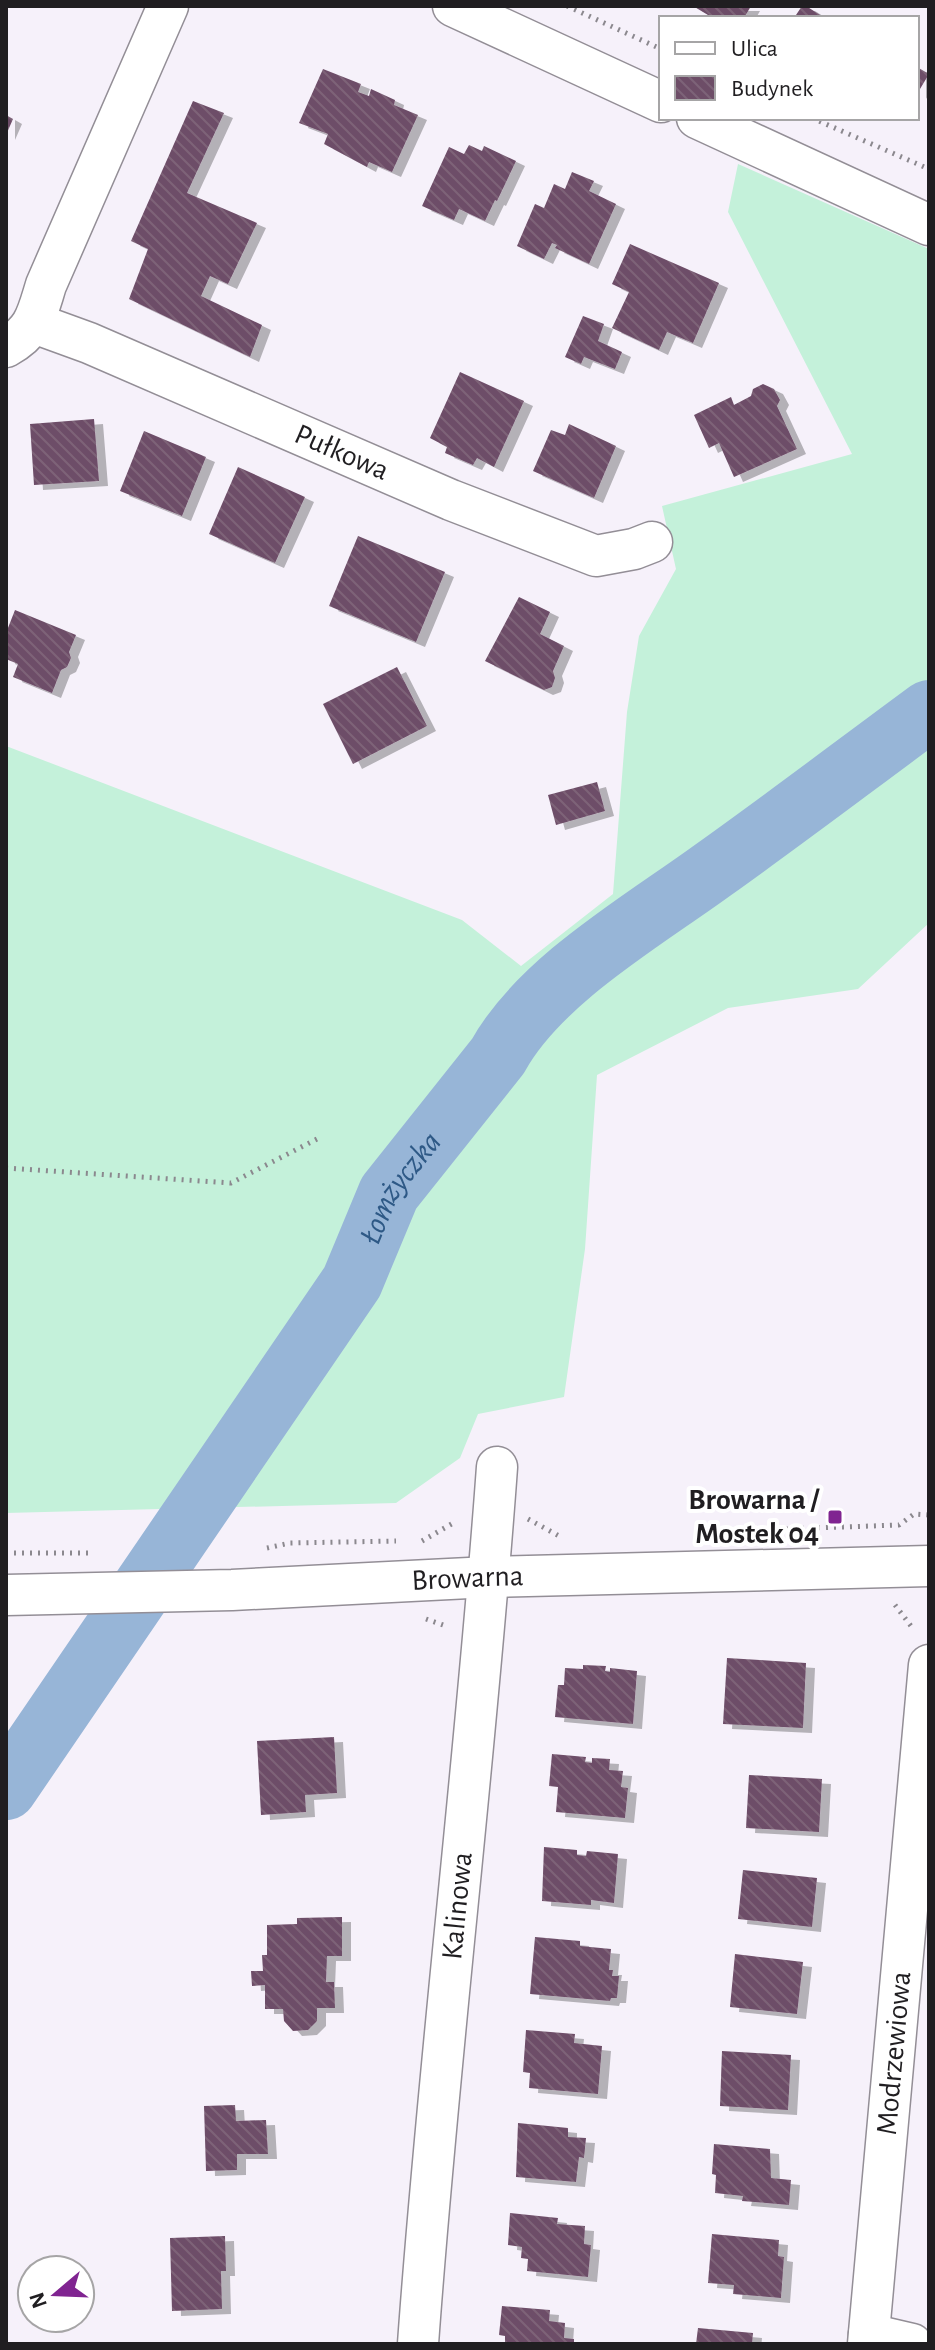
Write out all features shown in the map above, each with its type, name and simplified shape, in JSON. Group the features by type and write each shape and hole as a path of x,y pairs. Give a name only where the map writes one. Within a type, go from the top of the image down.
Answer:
{"street":[{"name":"Pułkowa","path":"168,6 46,285 20,335 89,343 451,500 596,556 634,549 652,542"},
{"path":"453,6 659,101"},
{"path":"701,120 929,225"},
{"name":"Kalinowa","path":"418,2344 432,2149 489,1577 497,1467"},
{"name":"Browarna","path":"6,1595 232,1590 489,1577 929,1566"},
{"name":"Modrzewiowa","path":"869,2339 913,2053 929,1665"},
{"path":"869,2339 912,2344"}],"path":[{"path":"567,6 659,48"},
{"path":"817,120 929,169"},
{"path":"6,1168 231,1183 317,1139"},
{"path":"784,1529 899,1525 914,1514 929,1515"},
{"path":"261,1550 290,1543 422,1541 460,1518 524,1517 564,1539"},
{"path":"6,1553 90,1553"},
{"path":"886,1599 893,1603 911,1626"},
{"path":"421,1617 447,1626"}],"green space":[{"path":"738,164 929,249 929,923 858,989 728,1008 597,1075 585,1249 564,1397 478,1414 460,1458 396,1503 6,1513 6,746 462,920 521,966 613,894 627,712 639,636 676,569 662,506 852,454 728,212"}],"building":[{"path":"693,6 751,6 745,16 710,16"},
{"path":"802,6 806,6 822,16 795,16"},
{"path":"919,68 929,74 919,91"},
{"path":"323,69 361,84 358,92 369,96 371,89 395,100 394,105 418,115 392,172 369,162 367,167 324,144 328,134 299,123"},
{"path":"193,101 224,113 187,193 257,223 228,284 210,276 201,296 262,325 250,357 129,299 148,249 131,241"},
{"path":"6,115 13,119 6,135"},
{"path":"469,145 482,151 484,146 516,161 485,221 459,209 454,220 422,206 449,147 464,154"},
{"path":"572,172 594,181 589,191 616,204 589,264 555,248 557,245 552,243 544,259 517,246 535,204 544,208 554,184 565,189"},
{"path":"630,244 719,283 693,343 667,332 659,350 612,328 629,292 612,284"},
{"path":"583,316 604,324 598,341 622,352 615,369 584,357 581,364 565,357"},
{"path":"460,372 524,401 494,467 477,458 473,465 445,453 447,447 430,438"},
{"path":"763,384 774,389 780,400 777,406 797,449 734,477 719,443 709,448 694,415 731,397 734,405 751,396 753,389"},
{"path":"94,419 99,481 34,485 30,424"},
{"path":"569,424 616,446 594,498 533,471 551,430 565,435"},
{"path":"144,431 206,457 182,516 120,491"},
{"path":"238,467 305,497 275,563 209,534"},
{"path":"358,536 445,572 416,642 329,606"},
{"path":"519,597 550,612 540,634 564,646 553,671 555,678 552,687 544,690 485,661"},
{"path":"15,610 76,635 69,652 71,658 67,667 61,670 52,693 13,677 18,664 6,659 6,633"},
{"path":"397,667 427,726 353,764 323,704"},
{"path":"597,782 605,811 556,825 548,795"},
{"path":"727,1658 806,1663 803,1728 723,1724"},
{"path":"583,1665 606,1666 605,1671 610,1672 610,1668 637,1671 633,1724 555,1717 558,1685 564,1685 565,1668 583,1669"},
{"path":"334,1737 337,1793 305,1795 306,1812 261,1815 257,1741"},
{"path":"552,1754 586,1757 585,1762 592,1763 592,1758 610,1759 609,1770 623,1771 621,1787 628,1788 625,1818 556,1812 558,1787 549,1786"},
{"path":"749,1775 822,1779 819,1832 746,1828"},
{"path":"544,1847 577,1850 577,1855 586,1856 587,1851 618,1854 614,1903 591,1900 591,1905 542,1901"},
{"path":"743,1870 817,1878 812,1927 738,1919"},
{"path":"342,1917 342,1956 327,1956 326,1982 334,1982 335,2008 317,2008 317,2021 308,2030 293,2031 284,2021 283,2009 265,2009 265,1985 252,1986 251,1971 263,1971 262,1955 267,1955 267,1925 297,1924 297,1918"},
{"path":"535,1937 580,1941 580,1946 611,1949 609,1970 613,1970 612,1976 619,1976 617,1998 610,2001 530,1994"},
{"path":"735,1954 803,1962 797,2014 730,2007"},
{"path":"526,2030 575,2034 574,2043 602,2046 598,2094 529,2088 530,2073 523,2072"},
{"path":"722,2051 791,2055 788,2110 720,2106"},
{"path":"235,2105 236,2121 266,2120 268,2154 237,2154 237,2170 206,2171 204,2106"},
{"path":"518,2123 568,2128 568,2137 586,2138 584,2158 579,2157 576,2182 516,2177"},
{"path":"714,2144 770,2149 771,2178 791,2180 789,2205 742,2201 743,2196 715,2193 716,2175 712,2174"},
{"path":"510,2213 558,2218 557,2224 585,2226 584,2244 591,2245 588,2277 527,2271 528,2259 521,2258 522,2247 508,2245"},
{"path":"712,2234 779,2240 778,2256 784,2257 781,2298 733,2294 734,2285 708,2283"},
{"path":"225,2236 226,2271 221,2271 222,2309 172,2311 170,2238"},
{"path":"502,2306 550,2310 549,2321 565,2323 564,2338 574,2339 574,2344 505,2344 505,2336 499,2335"},
{"path":"698,2328 753,2333 752,2344 696,2344"}],"waterway":[{"name":"Łomżyczka","path":"6,1789 352,1282 389,1193 498,1056 516,1028 539,1002 595,954 929,711"}],"place":[{"name":"Browarna / Mostek 04","path":"835,1517"}]}
